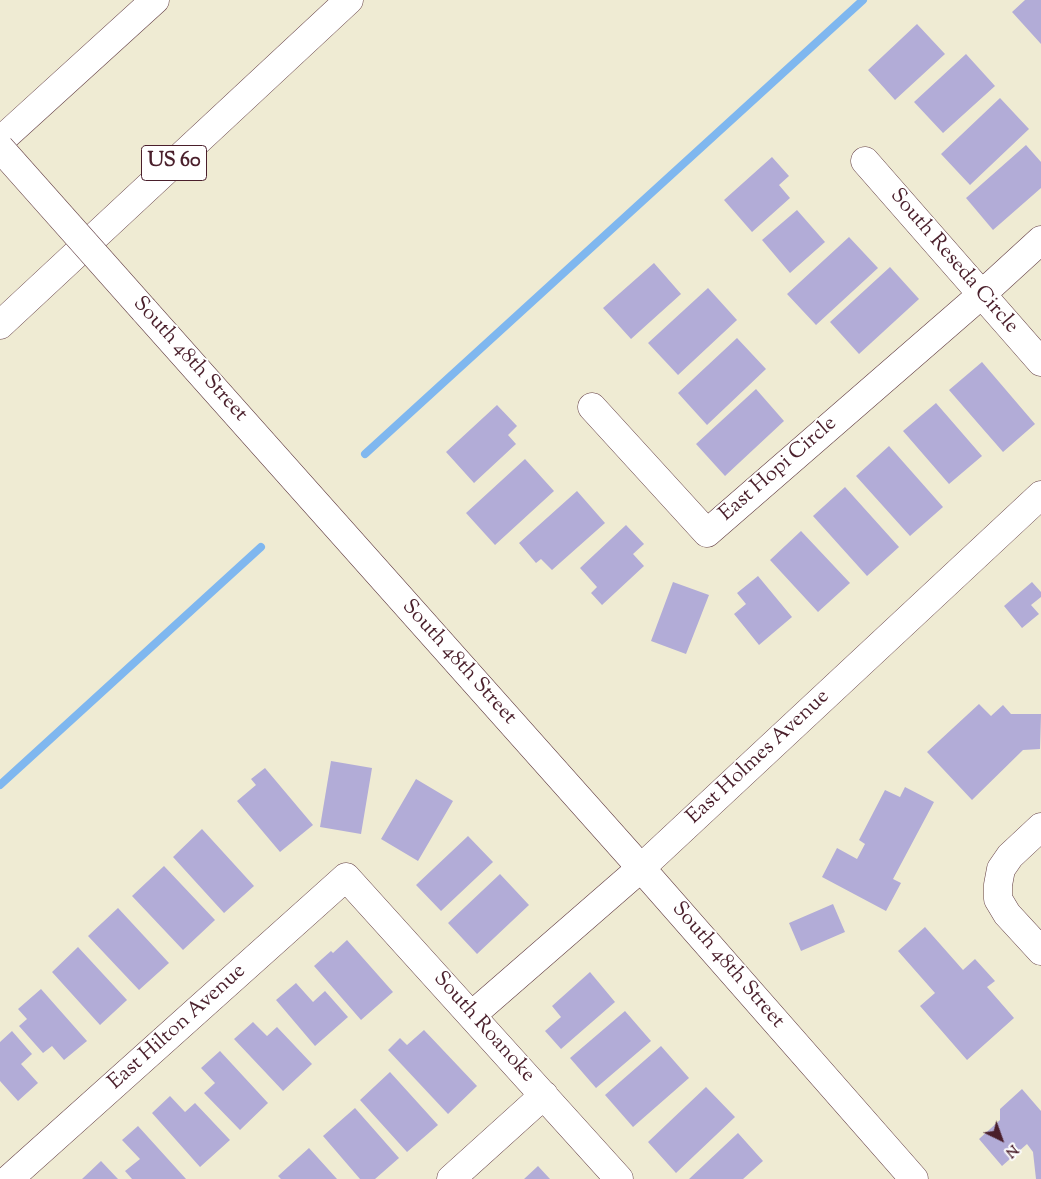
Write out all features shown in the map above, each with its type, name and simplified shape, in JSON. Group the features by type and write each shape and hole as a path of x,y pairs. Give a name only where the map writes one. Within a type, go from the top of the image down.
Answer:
{"main road":[{"path":"0,141 155,0"},
{"name":"US 60","path":"0,325 349,0"},
{"name":"South 48th Street","path":"0,148 641,868 914,1179"},
{"name":"South Reseda Circle","path":"865,161 1041,362"},
{"path":"981,295 1041,240"},
{"name":"East Hopi Circle","path":"592,407 707,534 981,295"},
{"name":"East Holmes Avenue","path":"472,1015 641,868 1041,495"},
{"path":"1041,827 1010,856 1001,869 998,885 998,899 1007,914 1041,951"},
{"name":"South Roanoke","path":"346,877 619,1179"},
{"name":"East Hilton Avenue","path":"10,1179 346,877"},
{"path":"451,1179 544,1095"}],"building":[{"path":"1025,0 1041,0 1041,44 1012,12"},
{"path":"917,24 945,54 895,100 868,70"},
{"path":"966,54 995,86 943,133 914,102"},
{"path":"1000,98 1029,129 970,185 941,154"},
{"path":"1026,145 1041,162 1041,188 993,230 966,198"},
{"path":"772,157 789,176 779,185 790,198 752,232 724,200"},
{"path":"797,210 825,242 790,273 762,240"},
{"path":"849,237 878,268 816,325 787,294"},
{"path":"654,263 681,294 631,339 603,308"},
{"path":"890,267 919,299 859,354 830,322"},
{"path":"708,288 737,320 678,375 648,343"},
{"path":"737,338 766,369 707,425 678,393"},
{"path":"982,362 1035,424 1003,452 949,390"},
{"path":"756,389 784,421 725,476 696,444"},
{"path":"936,403 982,456 949,484 903,431"},
{"path":"497,405 517,426 508,435 516,444 474,483 446,452"},
{"path":"889,446 943,507 910,536 856,476"},
{"path":"525,459 554,491 495,545 466,513"},
{"path":"845,487 899,547 867,576 813,516"},
{"path":"577,491 605,523 552,570 541,559 536,563 519,543"},
{"path":"626,525 644,544 633,554 644,566 602,605 591,593 597,587 580,568"},
{"path":"801,531 850,583 818,612 770,560"},
{"path":"758,576 792,617 759,645 734,614 746,604 737,593"},
{"path":"673,582 709,595 686,654 651,641"},
{"path":"1032,582 1041,592 1041,597 1031,605 1039,614 1022,628 1004,606"},
{"path":"979,704 991,716 1003,705 1011,714 1041,714 1040,749 1023,750 972,800 927,752"},
{"path":"331,761 372,768 361,834 320,827"},
{"path":"265,768 313,825 280,852 237,801 256,785 251,779"},
{"path":"416,779 453,801 418,861 381,839"},
{"path":"905,787 934,802 893,879 901,883 886,911 822,877 837,848 857,859 865,844 859,840 885,790 900,797"},
{"path":"202,829 254,886 224,913 173,857"},
{"path":"468,836 493,862 441,911 416,885"},
{"path":"164,866 215,920 183,950 132,896"},
{"path":"500,874 529,905 477,954 448,923"},
{"path":"833,904 845,932 801,951 789,923"},
{"path":"118,908 169,963 139,990 88,936"},
{"path":"925,927 963,970 975,959 995,981 987,987 1014,1018 967,1060 920,1006 935,993 898,951"},
{"path":"347,940 393,992 361,1020 314,966 331,951 333,953"},
{"path":"78,947 127,1000 100,1025 52,972"},
{"path":"590,972 615,1002 561,1049 545,1031 561,1017 552,1006"},
{"path":"296,983 313,1002 325,991 348,1017 315,1046 276,1000"},
{"path":"41,989 87,1041 64,1060 52,1046 43,1053 19,1026 27,1019 18,1009"},
{"path":"625,1011 651,1041 596,1088 570,1058"},
{"path":"253,1022 267,1036 277,1027 312,1064 283,1091 234,1039"},
{"path":"424,1030 477,1086 448,1114 388,1050 400,1038 407,1045"},
{"path":"12,1031 32,1054 21,1064 38,1083 18,1101 0,1081 0,1042"},
{"path":"661,1046 689,1078 633,1127 605,1095"},
{"path":"220,1051 268,1103 240,1130 204,1093 215,1083 201,1068"},
{"path":"390,1072 438,1125 407,1152 360,1100"},
{"path":"706,1087 735,1117 676,1173 648,1142"},
{"path":"1022,1089 1041,1111 1041,1179 1036,1179 1033,1152 1027,1144 1002,1166 979,1139 1000,1120 1000,1109"},
{"path":"170,1096 185,1112 195,1103 230,1140 200,1167 152,1113"},
{"path":"355,1108 399,1158 375,1179 360,1179 323,1136"},
{"path":"138,1126 186,1179 132,1179 125,1171 140,1159 122,1140"},
{"path":"738,1133 763,1161 743,1179 689,1179"},
{"path":"309,1148 337,1179 281,1179 278,1176"},
{"path":"101,1161 118,1179 82,1179"},
{"path":"538,1166 550,1179 524,1179"}],"waterway":[{"path":"365,454 863,0"},
{"path":"0,785 261,547"}]}
